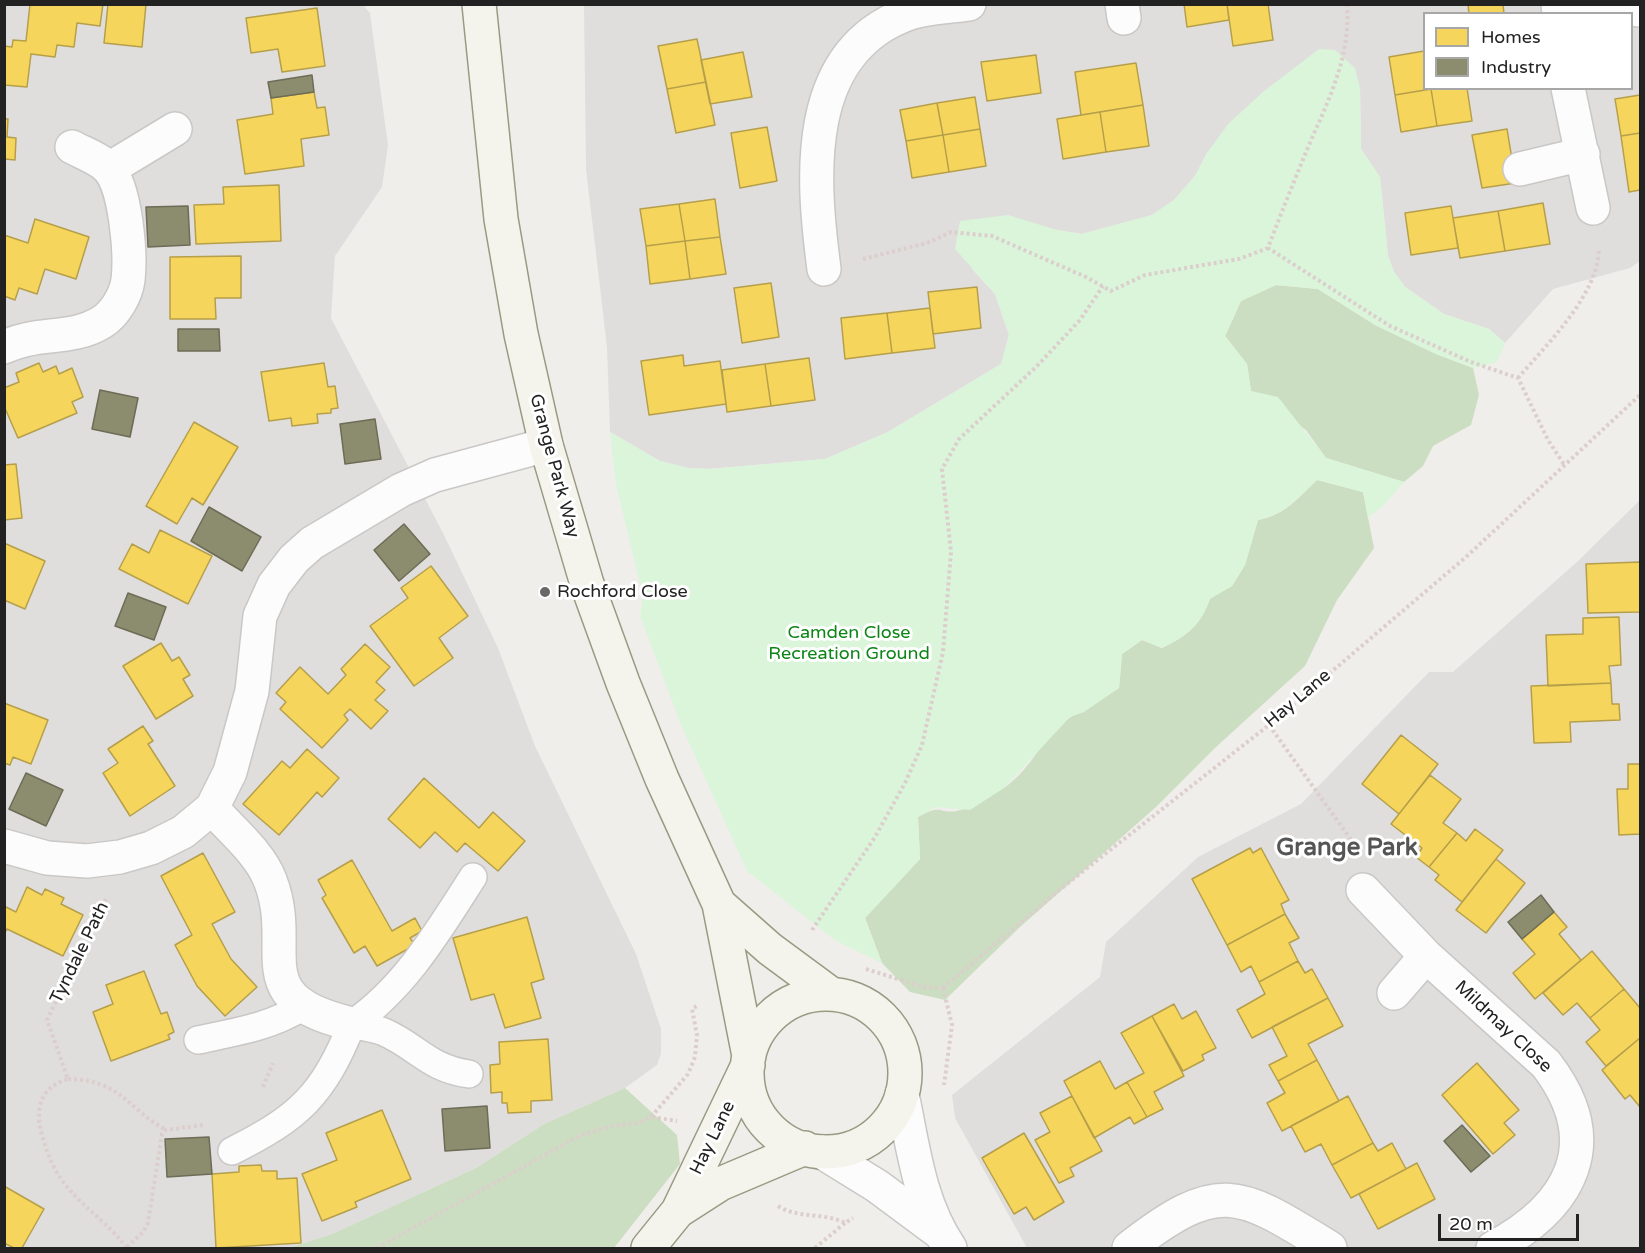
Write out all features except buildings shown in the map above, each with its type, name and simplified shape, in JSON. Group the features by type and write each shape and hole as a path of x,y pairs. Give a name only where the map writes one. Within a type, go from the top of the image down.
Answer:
{"street":[{"name":"Grange Park Way","path":"479,4 501,219 521,334 546,445 587,584 623,682 662,779 718,904 735,980 749,1060 749,1090 756,1109 778,1135 814,1150 877,1186 944,1240"},
{"path":"824,269 816,212 816,148 824,110 834,79 865,38 885,25 911,12 969,4"},
{"path":"1588,4 1641,10"},
{"path":"1568,90 1593,208"},
{"path":"109,169 174,129"},
{"path":"4,346 41,335 85,331 104,321 118,307 128,282 128,243 124,206 109,169 72,147"},
{"path":"1520,169 1583,154"},
{"path":"4,846 47,858 87,861 151,848 183,832 212,808 230,772 252,691 260,616 274,585 294,558 312,543 401,490 435,475 546,445"},
{"path":"212,808 251,852 269,878 277,904 277,959 280,976 302,1007 322,1017 352,1024"},
{"name":"Mildmay Close","path":"1363,890 1426,956 1546,1064 1561,1084 1574,1117 1576,1147 1566,1185 1551,1207 1532,1225 1493,1248"},
{"name":"Grange Park Way","path":"718,904 770,949 831,994 863,1003 885,1020 892,1029 903,1055 905,1071 902,1094 925,1199 944,1240"},
{"path":"1394,993 1426,956"},
{"name":"Grange Park Way","path":"749,1060 756,1037 777,1011 804,997 831,994"},
{"name":"Hay Lane","path":"648,1248 678,1211 749,1060"},
{"name":"Grange Park Way","path":"814,1150 849,1148 873,1136 887,1123 902,1094"},
{"name":"Hay Lane","path":"678,1211 720,1184 814,1150"},
{"path":"1129,1248 1176,1214 1218,1199 1238,1200 1260,1206 1330,1248"}],"lane":[{"path":"232,1151 273,1131 310,1100 326,1081 352,1024 366,1014 400,980 429,946 473,877"},
{"path":"198,1040 255,1028 285,1018 302,1007"},
{"path":"352,1024 384,1032 435,1065 469,1074"}],"path":[{"path":"824,269 927,243 951,232 992,236 1112,291 1145,275 1239,260 1268,248 1336,85 1345,53 1348,24 1347,4"},
{"path":"1518,378 1560,329 1582,297 1599,263 1599,243 1593,208"},
{"path":"1268,248 1390,326 1471,362 1518,378 1548,440 1565,466"},
{"path":"770,949 794,928 807,937 875,837 905,783 922,746 933,706 943,652 951,552 942,469 959,439 1044,358 1080,320 1103,286"},
{"name":"Hay Lane","path":"943,988 1058,891 1269,724 1466,557 1641,395"},
{"path":"1269,724 1367,863 1363,890"},
{"name":"Tyndale Path","path":"68,1079 47,1020 110,890 110,858"},
{"path":"858,966 923,987 943,988 952,1025 944,1091"},
{"path":"377,1248 580,1135 612,1126 638,1123 651,1117 688,1074 695,1057 697,1035 692,1009 735,980"},
{"path":"127,1248 76,1199 50,1161 40,1131 40,1104 50,1087 68,1079 87,1081 113,1089 128,1098 146,1117 166,1130"},
{"path":"651,1117 684,1124"},
{"path":"815,1248 845,1223"}],"shaded area":[{"path":"5,5 363,5 370,13 388,145 382,187 335,256 331,318 445,537 498,648 535,746 636,954 661,1029 661,1054 657,1065 625,1088 544,1124 476,1168 332,1234 289,1248 5,1248"},
{"path":"584,5 1640,5 1640,261 1630,268 1553,289 1505,343 1489,329 1444,314 1405,287 1394,272 1388,256 1380,177 1361,149 1360,88 1289,73 1263,92 1207,153 1195,176 1174,200 1152,215 1082,234 1057,230 972,269 995,294 1009,335 1001,364 888,432 825,459 709,469 688,468 660,461 610,432 607,347 586,169"},
{"path":"1640,500 1640,1248 1027,1248 955,1118 952,1095 1100,977 1106,942 1198,857 1301,804 1429,672 1453,672 1578,561"}],"green space":[{"name":"Camden Close Recreation Ground","path":"1319,49 1335,50 1355,68 1360,88 1361,149 1380,177 1388,256 1394,272 1405,287 1444,314 1489,329 1505,343 1497,362 1473,368 1436,354 1375,325 1318,289 1276,285 1241,301 1225,336 1247,364 1251,391 1278,397 1326,458 1404,482 1385,504 1368,518 1363,492 1317,480 1283,510 1258,520 1245,565 1232,586 1210,599 1202,616 1192,629 1162,648 1142,640 1122,654 1119,688 1084,712 1070,717 1004,788 970,810 936,807 918,817 920,859 865,918 882,963 836,941 747,871 681,725 640,616 643,596 616,485 610,432 660,461 688,468 709,469 825,459 888,432 1001,364 1009,335 995,294 955,249 960,221 1008,215 1057,230 1082,234 1152,215 1174,200 1195,176 1207,153 1228,124 1263,92"},
{"path":"1276,285 1318,289 1375,325 1436,354 1473,368 1479,395 1471,425 1433,446 1423,466 1404,482 1326,458 1306,430 1251,391 1247,364 1225,336 1241,301"},
{"path":"1317,480 1363,492 1374,548 1337,600 1305,666 1216,747 1156,807 1020,927 945,1000 910,992 882,963 865,918 920,859 918,817 936,810 951,812 974,805 1010,784 1060,725 1119,688 1122,654 1142,640 1162,648 1192,629 1202,616 1210,598 1232,586 1245,565 1258,520 1276,515 1297,500"},
{"path":"625,1088 677,1135 680,1164 614,1248 289,1248 332,1234 476,1168 544,1124"}],"place":[{"name":"Rochford Close","path":"545,592"}],"district":[{"name":"Grange Park","path":"1347,849"}]}
